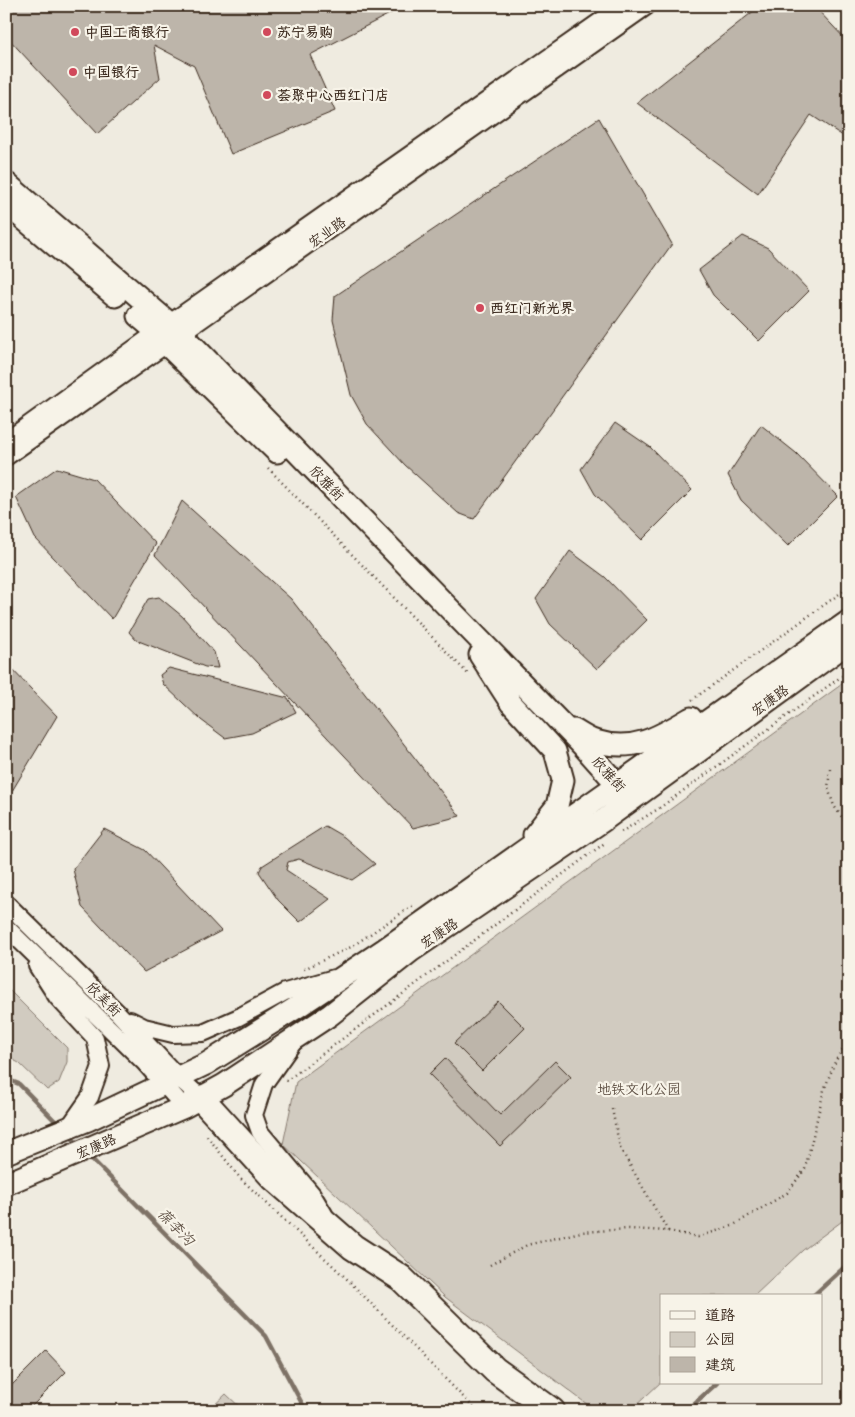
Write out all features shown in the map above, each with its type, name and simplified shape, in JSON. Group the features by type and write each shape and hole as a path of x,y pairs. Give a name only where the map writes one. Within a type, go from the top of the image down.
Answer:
{"highway":[{"path":"192,1102 273,1177 353,1247 401,1278 495,1370 552,1411"}],"main road":[{"name":"欣雅街","path":"6,183 169,333 561,723 628,802"},
{"name":"欣雅街","path":"6,204 169,333 323,497 614,786"},
{"name":"宏康路","path":"6,1153 78,1123 206,1064 299,1006 518,855 849,621"},
{"name":"宏康路","path":"6,1184 108,1141 224,1085 330,1015 412,951 628,802 849,642"},
{"path":"480,655 510,703 555,751 563,780 557,806 518,855"},
{"path":"561,723 594,741 621,746 640,744 671,730 722,698 791,662"}],"street":[{"name":"宏业路","path":"6,457 169,333 622,6"},
{"name":"宏业路","path":"6,441 169,333 647,6"},
{"name":"欣美街","path":"6,902 118,1013 172,1081 192,1102"},
{"name":"欣美街","path":"6,927 144,1062 172,1081"},
{"path":"23,943 56,997 95,1038 101,1066 78,1123"},
{"path":"118,1013 144,1027 173,1034 203,1033 237,1018 285,992 346,975"},
{"path":"297,1037 264,1084 254,1115 260,1132 312,1194 335,1231"}],"path":[{"path":"262,462 470,676"},
{"path":"690,701 849,587"},
{"name":"宏康路","path":"615,836 658,809 849,671"},
{"path":"830,769 828,788 834,806 849,827"},
{"name":"宏康路","path":"284,1083 607,842"},
{"path":"300,971 351,947 420,900"},
{"path":"490,1265 527,1245 581,1232 629,1228 668,1231 698,1237 732,1226 787,1192 805,1169 824,1090 835,1062 849,1038"},
{"path":"612,1109 620,1148 668,1231"},
{"path":"206,1136 240,1178 349,1281 477,1411"}],"green space":[{"name":"地铁文化公园","path":"849,679 849,1216 803,1250 756,1294 660,1294 660,1383 630,1411 596,1411 445,1297 283,1144 296,1082"},
{"path":"6,987 67,1048 67,1062 59,1082 47,1090 19,1063 6,1056"},
{"path":"226,1394 244,1411 208,1411"}],"building":[{"name":"荟聚中心西红门店","path":"6,6 405,6 310,55 335,111 231,154 194,66 154,45 160,78 97,134 6,36"},
{"path":"760,6 814,6 849,43 849,140 811,115 758,194 637,103"},
{"name":"西红门新光界","path":"599,118 672,244 474,519 458,513 405,465 367,424 351,395 333,320 335,296"},
{"path":"743,236 768,248 809,291 759,341 713,295 699,270"},
{"path":"615,423 650,447 692,490 642,540 595,494 581,469"},
{"path":"761,425 796,453 838,496 788,546 741,500 728,475"},
{"path":"57,468 94,479 156,544 112,619 35,538 16,497"},
{"path":"182,501 291,599 460,816 413,828 155,555"},
{"path":"570,551 605,577 647,620 597,669 550,624 536,599"},
{"path":"159,597 182,616 214,652 218,668 205,667 136,640 129,632 148,599"},
{"path":"6,663 57,716 12,791 6,784"},
{"path":"169,668 288,698 296,712 252,733 225,738 201,720 163,684 160,675"},
{"path":"325,826 344,837 375,864 352,880 299,859 288,862 286,870 330,899 300,922 278,900 259,872 262,866"},
{"path":"104,829 145,850 221,931 144,972 82,907 73,869"},
{"path":"498,1001 525,1028 482,1071 454,1043"},
{"path":"445,1058 500,1115 555,1061 571,1077 500,1146 429,1074"},
{"path":"46,1351 66,1372 27,1411 6,1411 6,1391"}],"waterway":[{"name":"葆李沟","path":"6,1079 19,1084 59,1125"},
{"name":"葆李沟","path":"68,1134 80,1146"},
{"name":"葆李沟","path":"89,1156 266,1336 306,1411"},
{"name":"葆李沟","path":"815,1294 849,1263"},
{"name":"葆李沟","path":"686,1411 716,1384"}],"place":[{"name":"中国工商银行","path":"75,32"},
{"name":"苏宁易购","path":"267,32"},
{"name":"中国银行","path":"73,72"},
{"name":"荟聚中心西红门店","path":"267,95"},
{"name":"西红门新光界","path":"480,308"}]}
